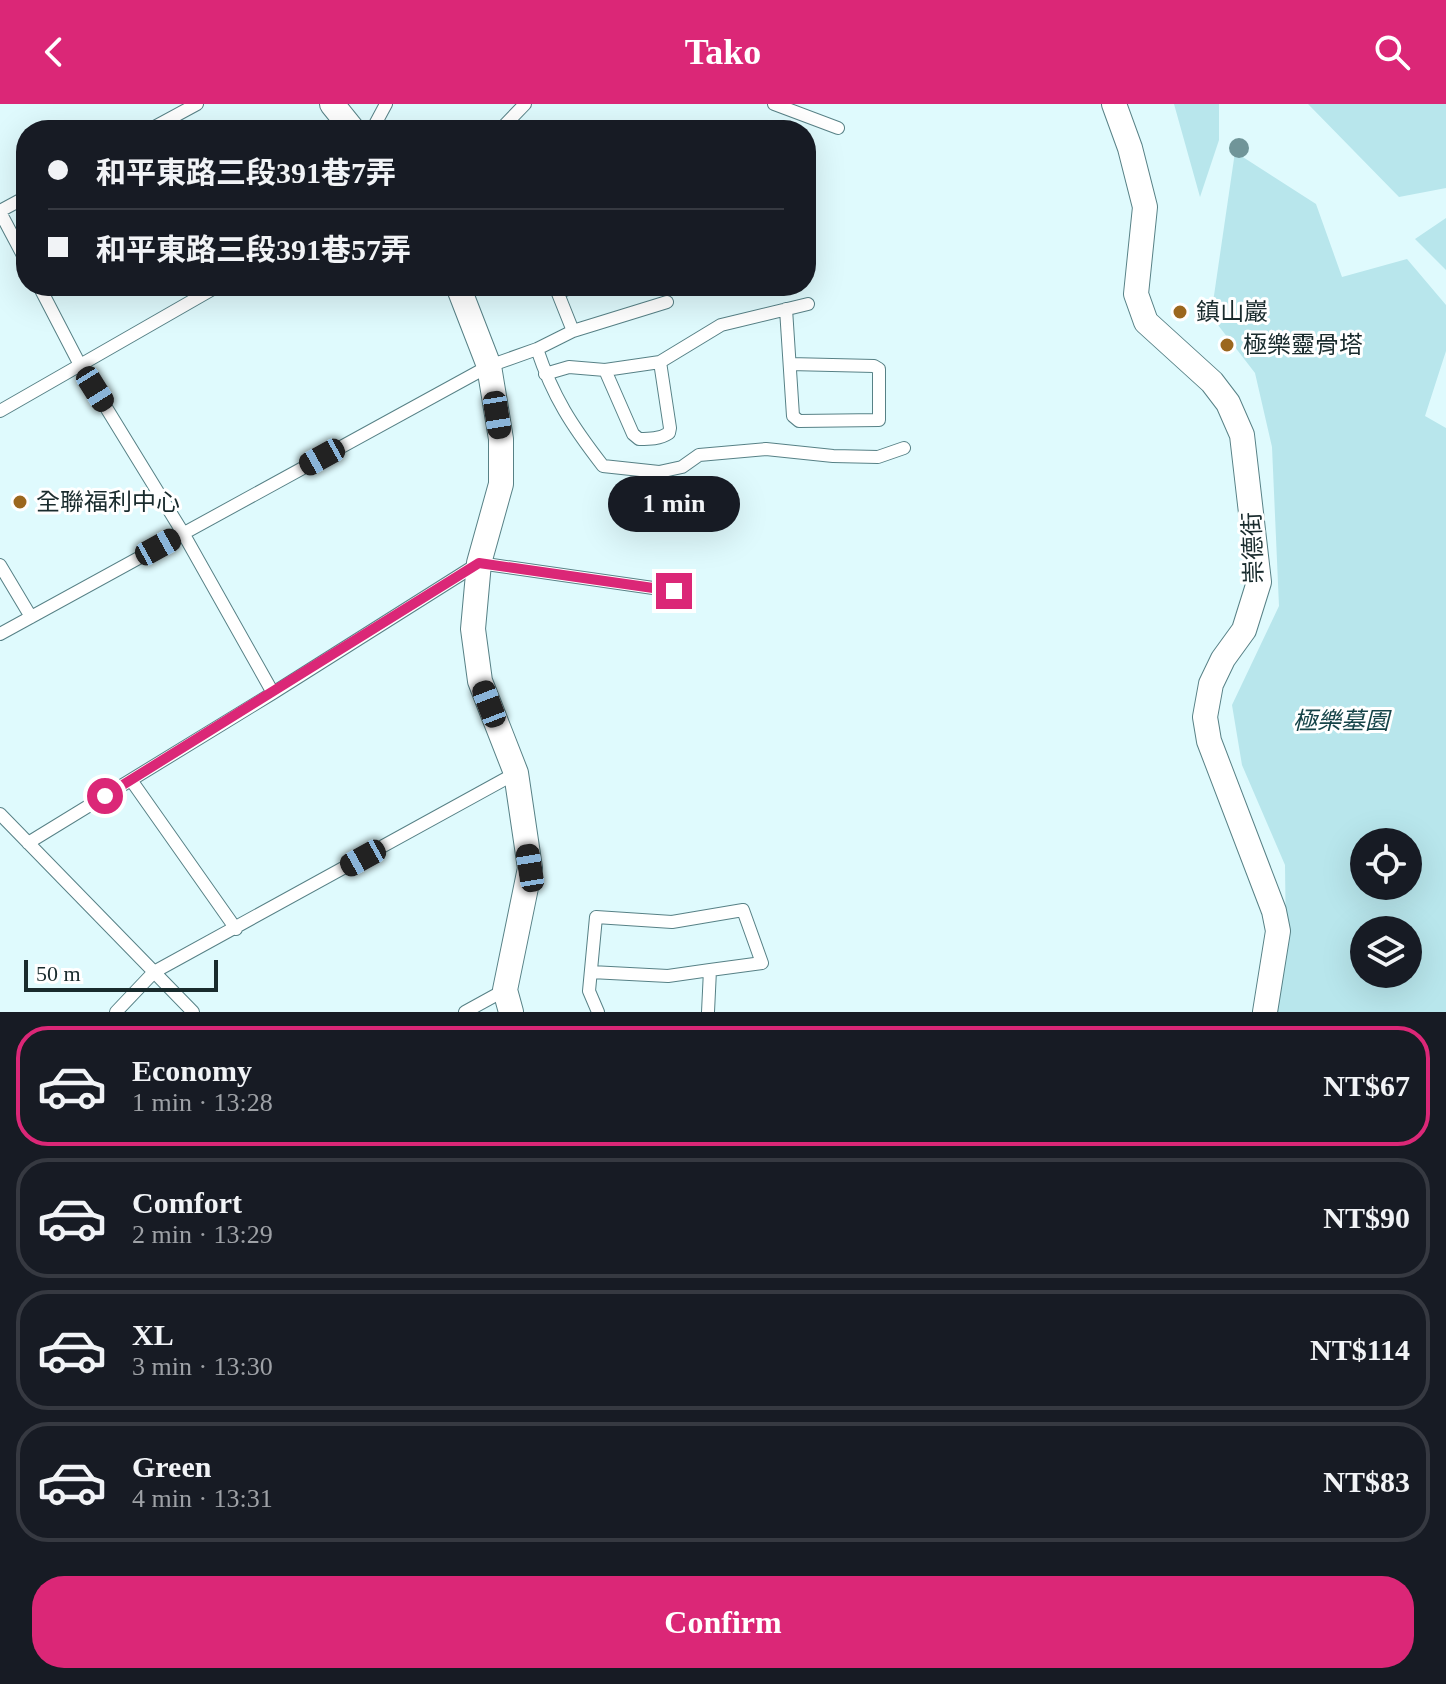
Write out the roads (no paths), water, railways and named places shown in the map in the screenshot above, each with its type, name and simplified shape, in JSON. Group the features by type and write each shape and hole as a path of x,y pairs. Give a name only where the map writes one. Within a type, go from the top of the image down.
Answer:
{"street":[{"path":"332,104 345,120"},
{"name":"崇德街","path":"1114,104 1130,148 1145,207 1136,294 1146,322 1212,382 1228,403 1242,435 1259,582 1244,630 1223,659 1211,684 1205,717 1209,741 1274,911 1278,931 1265,1012"},
{"path":"462,296 489,366 501,439 501,484 479,563 473,629 480,681 516,773 530,868 508,1001"}],"lane":[{"path":"167,120 197,104"},
{"path":"510,120 525,104"},
{"path":"774,104 838,128"},
{"path":"0,211 16,242"},
{"path":"44,296 80,365 183,533 273,693"},
{"path":"0,411 201,296"},
{"path":"559,296 573,331"},
{"path":"0,634 489,366 537,349 573,331 667,302"},
{"path":"545,374 569,367 605,370 660,362 721,325 808,304"},
{"path":"786,309 790,364 795,419 876,421 880,418 879,369 874,366 790,364"},
{"path":"537,349 545,374 571,425 603,466 659,472 682,467 699,455 766,449 878,457 904,448"},
{"path":"605,370 633,434 639,439 650,439 663,437 670,428 660,362"},
{"path":"28,843 479,563 674,591"},
{"path":"0,565 31,617"},
{"path":"116,1012 154,972 516,773"},
{"path":"131,780 236,929"},
{"path":"0,814 193,1012"},
{"path":"591,972 668,976 762,963 743,910 672,922 596,917 589,991 598,1012"},
{"path":"708,1012 710,970"},
{"path":"465,1012 508,1001"}],"place":[{"name":"鎮山巖","path":"1180,312"},
{"name":"極樂靈骨塔","path":"1227,345"},
{"name":"全聯福利中心","path":"20,502"}],"park label":[{"name":"極樂墓園","path":"1341,721"}]}
